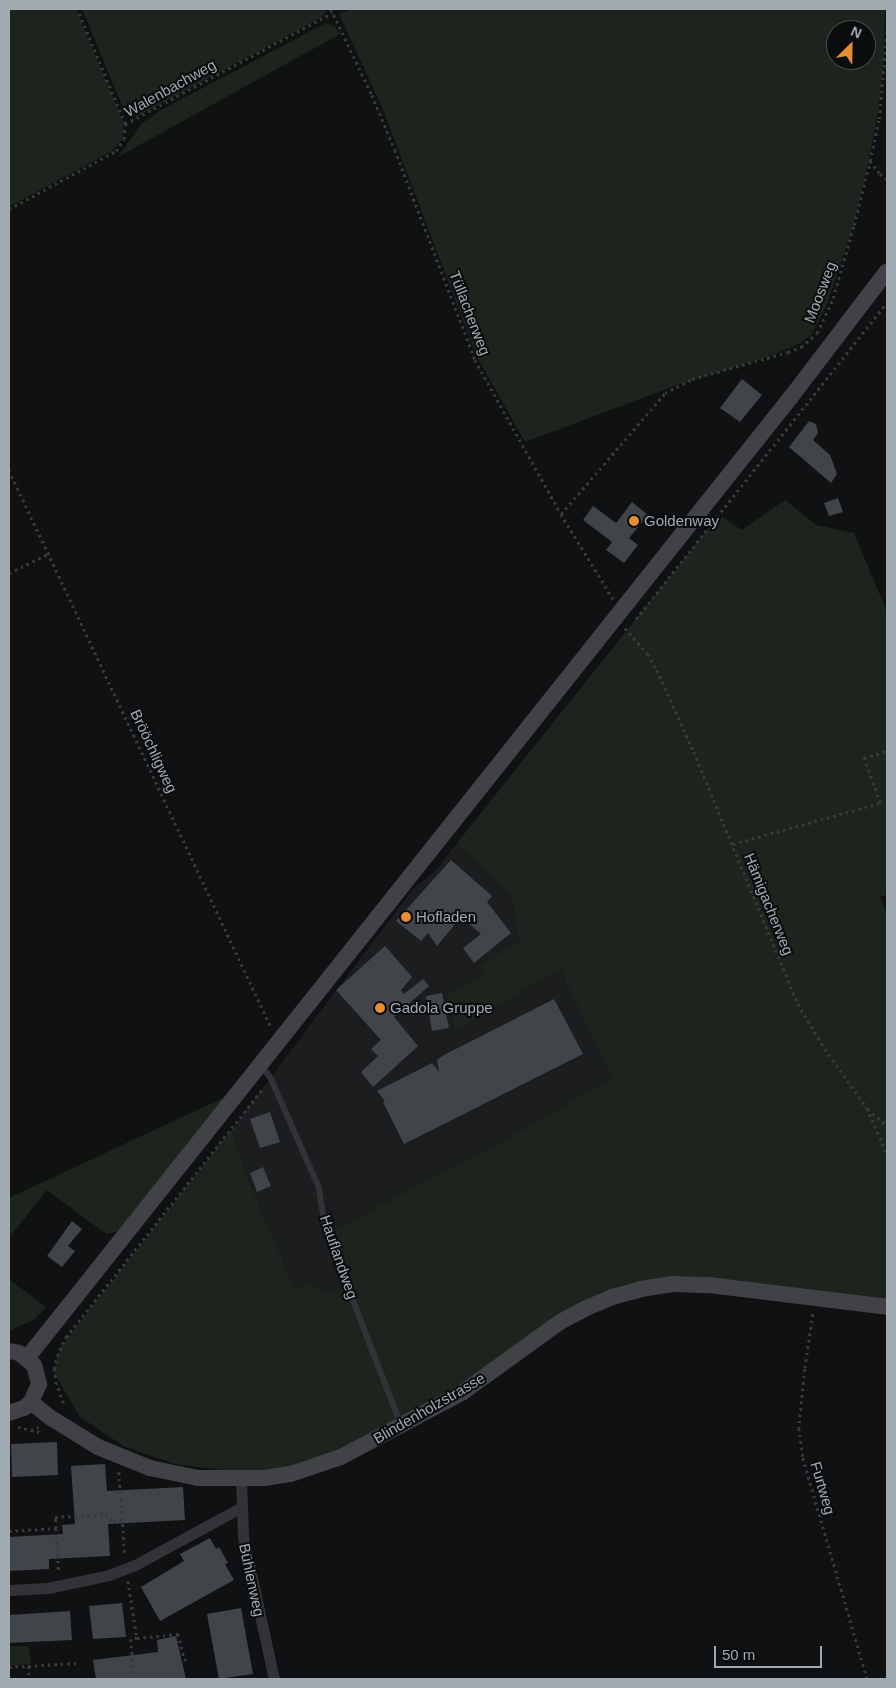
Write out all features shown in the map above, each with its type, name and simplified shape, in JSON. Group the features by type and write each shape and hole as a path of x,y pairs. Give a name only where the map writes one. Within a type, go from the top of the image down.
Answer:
{"main road":[{"path":"27,1358 796,390 887,271"},
{"name":"Blindenholzstrasse","path":"32,1402 74,1433 118,1457 175,1474 198,1478 242,1479 291,1474 341,1457 463,1392 560,1322 612,1297 641,1289 673,1284 708,1285 887,1307"},
{"path":"9,1351 19,1353 27,1358 38,1374 37,1394 32,1402 10,1420"}],"street":[{"name":"Bühlenweg","path":"242,1479 243,1537 274,1679"},
{"path":"9,1590 60,1586 110,1575 242,1507"}],"lane":[{"name":"Hauflandweg","path":"261,1064 271,1078 319,1187 326,1228 402,1425"}],"path":[{"path":"77,9 125,124"},
{"name":"Tüllacherweg","path":"331,9 372,95 395,150 475,360 561,514 615,602 618,614 627,631"},
{"name":"Walenbachweg","path":"9,209 116,151 124,139 125,124 332,13"},
{"name":"Moosweg","path":"561,514 665,393 692,380 788,352 810,340 823,321 833,298 870,161 879,118 887,30"},
{"path":"870,161 880,174 887,179"},
{"path":"627,631 887,302"},
{"name":"Brööchligweg","path":"9,470 278,1042"},
{"path":"9,573 48,554"},
{"name":"Hämigacherweg","path":"627,631 648,654 679,719 733,844 798,1004 825,1049 867,1108 887,1153"},
{"path":"733,844 880,802 864,758 887,751"},
{"path":"63,1403 54,1369 57,1356 66,1337 271,1078"},
{"path":"867,1108 887,1126"},
{"name":"Furtweg","path":"816,1298 805,1369 799,1428 803,1458 867,1679"},
{"path":"10,1420 40,1432"},
{"path":"118,1457 126,1568 137,1638"},
{"path":"60,1586 55,1517 106,1514 113,1521 122,1520"},
{"path":"9,1531 56,1528"},
{"path":"134,1679 131,1639 178,1634 185,1661"},
{"path":"9,1667 77,1663"},
{"path":"29,1666 29,1679"}],"shaded area":[{"path":"9,9 76,9 123,121 123,138 112,151 9,207"},
{"path":"82,9 326,9 324,16 138,116 126,115"},
{"path":"351,9 885,9 883,68 877,119 868,163 853,227 827,304 812,334 799,344 765,358 677,385 525,442 477,357 382,107 339,14"},
{"path":"326,23 334,26 340,34 118,157 141,124 161,110"},
{"path":"785,500 816,525 854,533 887,612 887,895 880,897 887,914 887,1307 709,1285 612,1297 496,1368 313,1467 238,1472 175,1464 125,1447 80,1417 54,1373 57,1356 62,1345 231,1130 249,1181 294,1287 313,1284 330,1294 346,1288 323,1236 511,1136 612,1078 560,969 455,1031 447,994 485,976 480,966 519,941 512,898 457,843 719,515 742,530"},
{"path":"457,843 512,898 519,941 481,966 486,976 447,994 455,1031 560,969 612,1078 511,1136 323,1236 346,1288 330,1294 313,1284 294,1287 249,1181 231,1130 413,889 436,870"},
{"path":"225,1097 119,1231 106,1234 47,1190 9,1238 9,1198"},
{"path":"9,1279 46,1307 35,1319 9,1331"},
{"path":"9,1646 29,1646 31,1664 9,1666"}],"building":[{"path":"742,379 762,395 740,422 720,408"},
{"path":"809,421 816,424 818,433 813,440 830,455 837,474 831,483 789,447"},
{"path":"838,498 843,512 829,516 824,503"},
{"path":"632,502 648,515 629,538 638,545 624,563 606,550 612,542 583,520 593,506 616,523"},
{"path":"451,860 492,896 487,902 511,933 474,963 463,948 481,934 461,917 437,946 428,933 421,941 396,921"},
{"path":"385,946 412,977 401,990 404,994 423,979 429,986 394,1017 418,1046 373,1087 361,1072 378,1056 371,1049 381,1040 336,990"},
{"path":"442,993 449,1028 432,1031 426,996"},
{"path":"554,999 583,1054 404,1144 383,1102 385,1101 377,1091 432,1063 439,1072 437,1060 444,1055"},
{"path":"270,1112 280,1142 260,1148 250,1119"},
{"path":"263,1167 271,1186 257,1192 250,1173"},
{"path":"72,1221 82,1229 68,1246 75,1251 62,1267 47,1256"},
{"path":"57,1442 58,1475 12,1477 11,1444"},
{"path":"105,1464 107,1491 183,1487 185,1520 108,1524 110,1556 49,1559 49,1569 9,1571 9,1537 63,1534 62,1525 75,1524 71,1466"},
{"path":"210,1538 216,1549 219,1547 228,1563 225,1564 234,1580 160,1621 141,1587 184,1561 180,1554"},
{"path":"122,1603 126,1637 93,1639 89,1606"},
{"path":"241,1608 253,1674 219,1679 207,1614"},
{"path":"70,1611 72,1640 9,1643 9,1615"},
{"path":"176,1636 186,1679 96,1679 93,1660 158,1652 157,1640"}],"place":[{"name":"Goldenway","path":"634,521"},
{"name":"Hofladen","path":"406,917"},
{"name":"Gadola Gruppe","path":"380,1008"}]}
